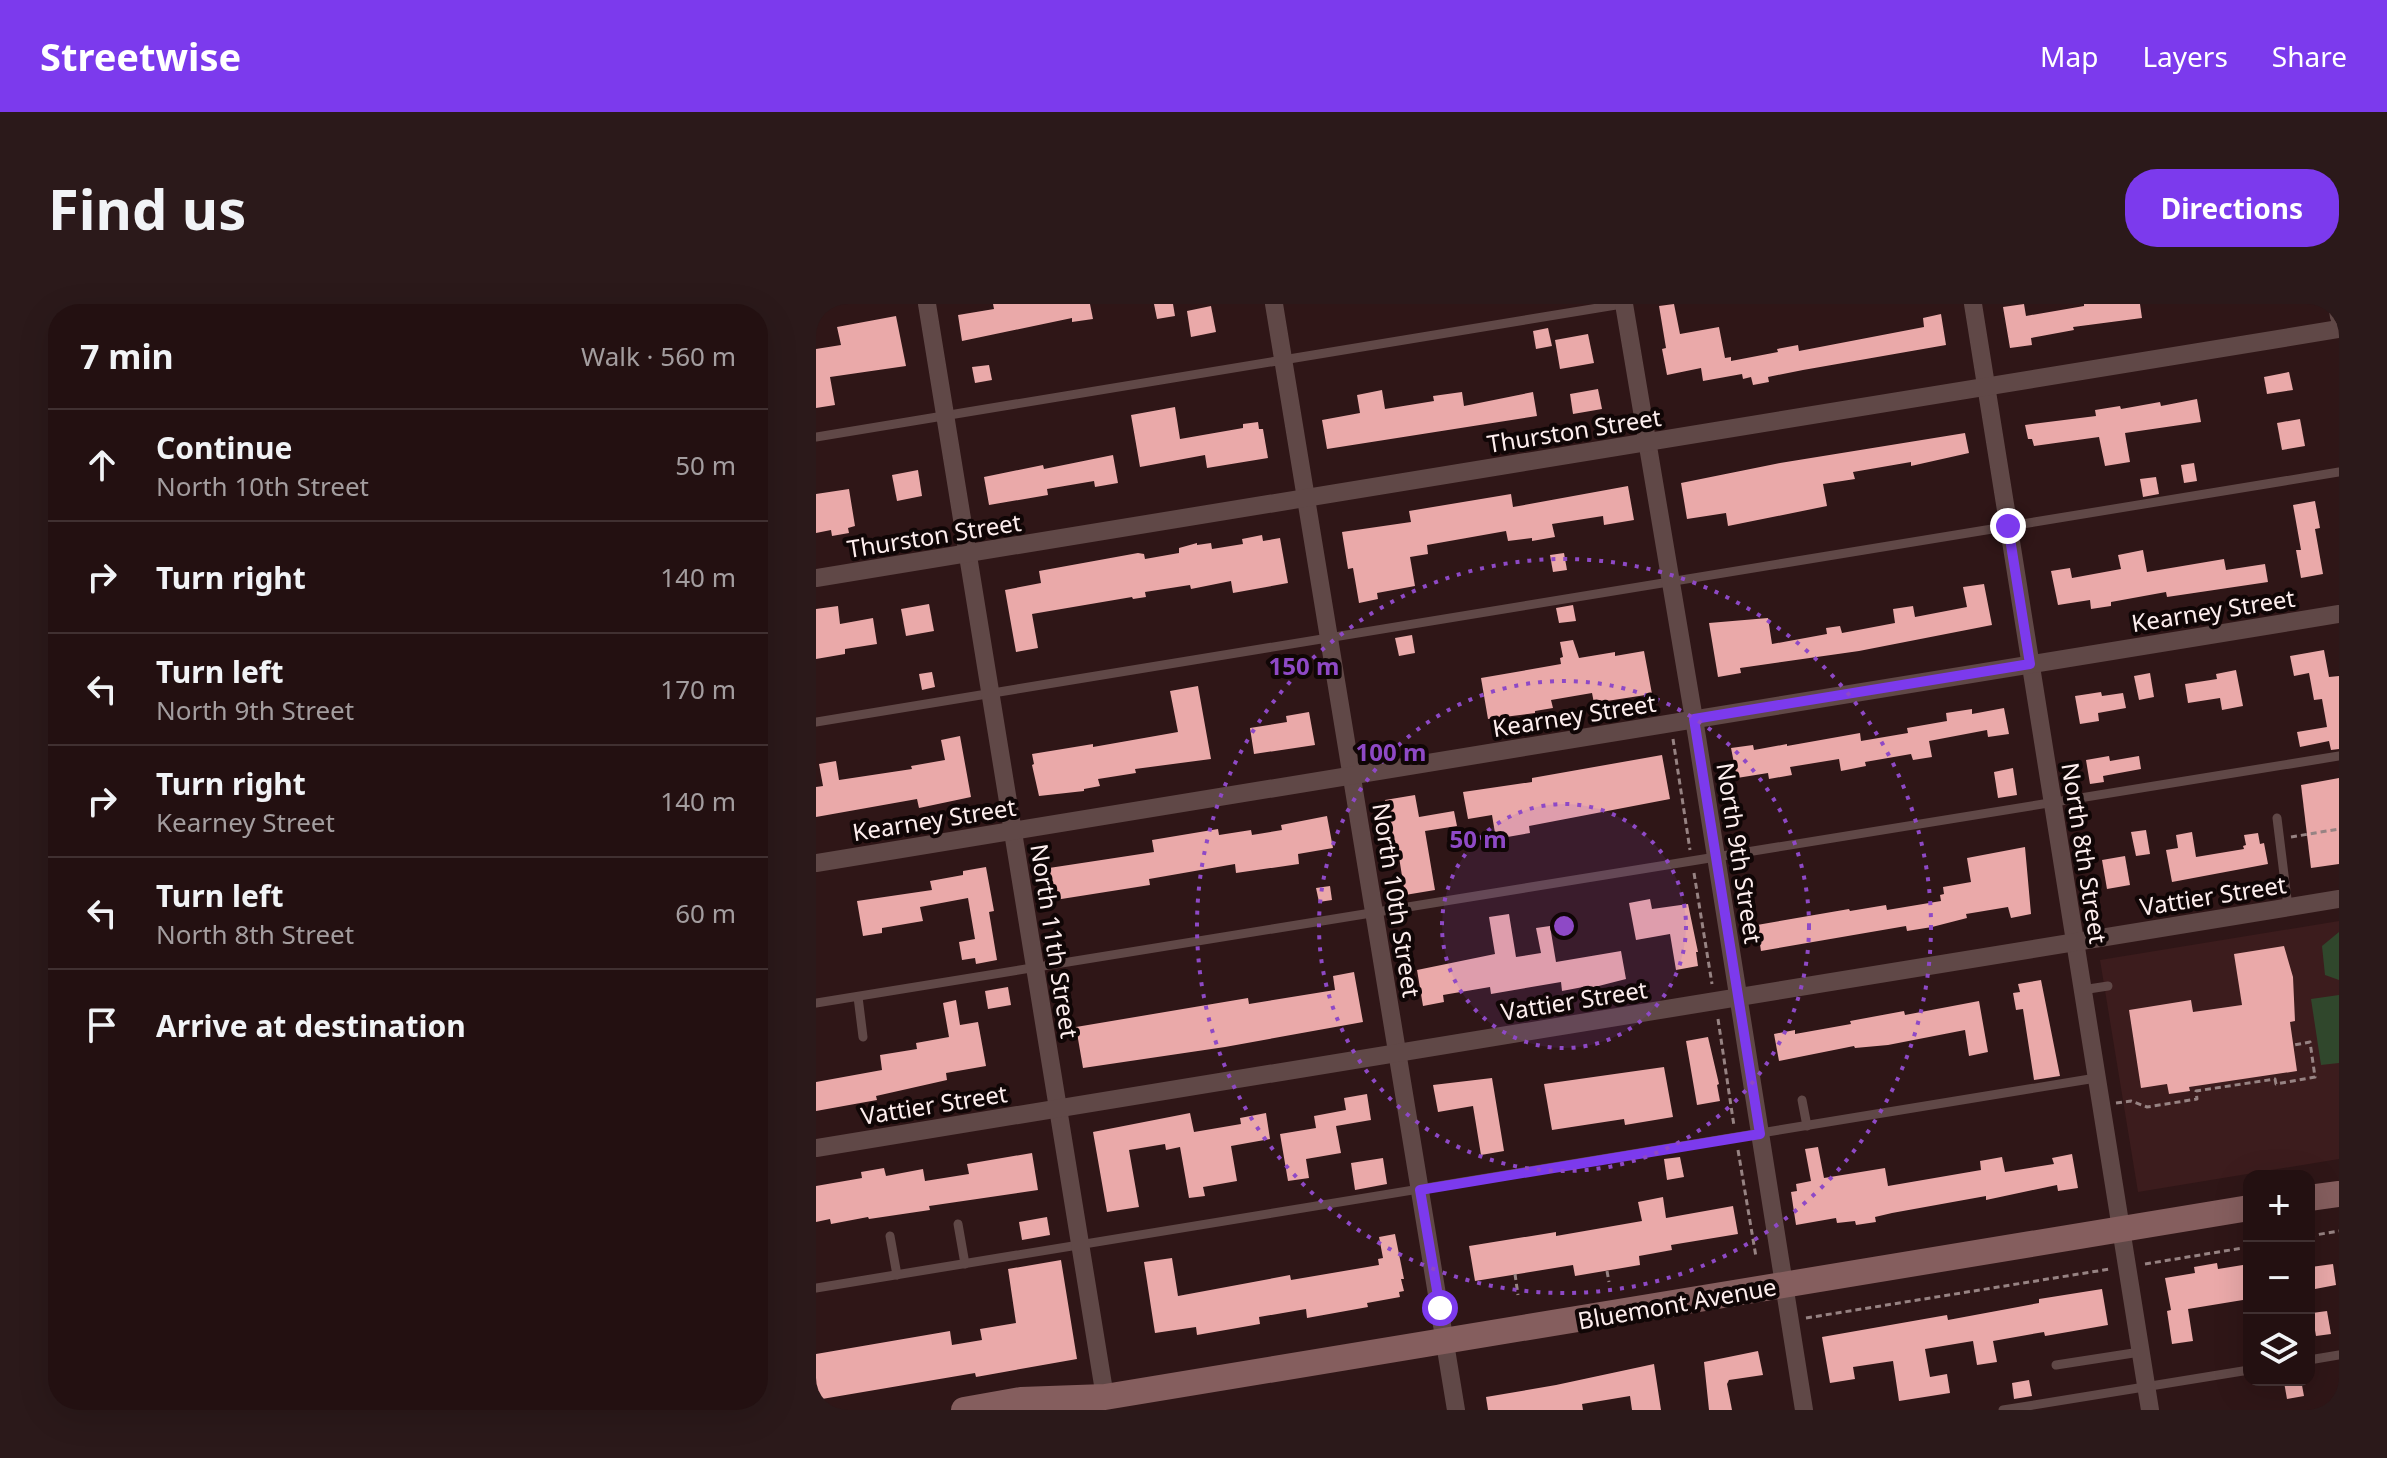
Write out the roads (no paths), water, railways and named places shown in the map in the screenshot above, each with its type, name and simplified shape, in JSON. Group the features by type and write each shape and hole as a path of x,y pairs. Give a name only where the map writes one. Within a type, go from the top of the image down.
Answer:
{"main road":[{"path":"2315,1197 2339,1194"},
{"name":"Bluemont Avenue","path":"964,1410 1021,1400 1105,1397 2243,1209"},
{"name":"Bluemont Avenue","path":"1062,1410 1105,1397"}],"street":[{"name":"North 11th Street","path":"927,304 1105,1397"},
{"name":"North 10th Street","path":"1274,304 1456,1410"},
{"name":"North 9th Street","path":"1623,304 1694,719 1804,1410"},
{"name":"North 8th Street","path":"1973,304 2150,1410"},
{"path":"2337,304 2339,317"},
{"name":"Thurston Street","path":"816,578 2339,329"},
{"name":"Kearney Street","path":"816,863 2339,614"},
{"name":"Vattier Street","path":"816,1148 2339,899"}],"lane":[{"path":"816,437 1623,304"},
{"path":"816,722 2339,472"},
{"path":"816,1003 2339,756"},
{"path":"2277,818 2288,907"},
{"path":"2082,990 2108,986"},
{"path":"858,997 863,1037"},
{"path":"816,1288 2096,1078"},
{"path":"1802,1100 1807,1126"},
{"path":"958,1224 965,1264"},
{"path":"890,1236 897,1275"},
{"path":"2056,1365 2140,1352"},
{"path":"2315,1359 2339,1355"},
{"path":"2003,1410 2243,1371"}]}
